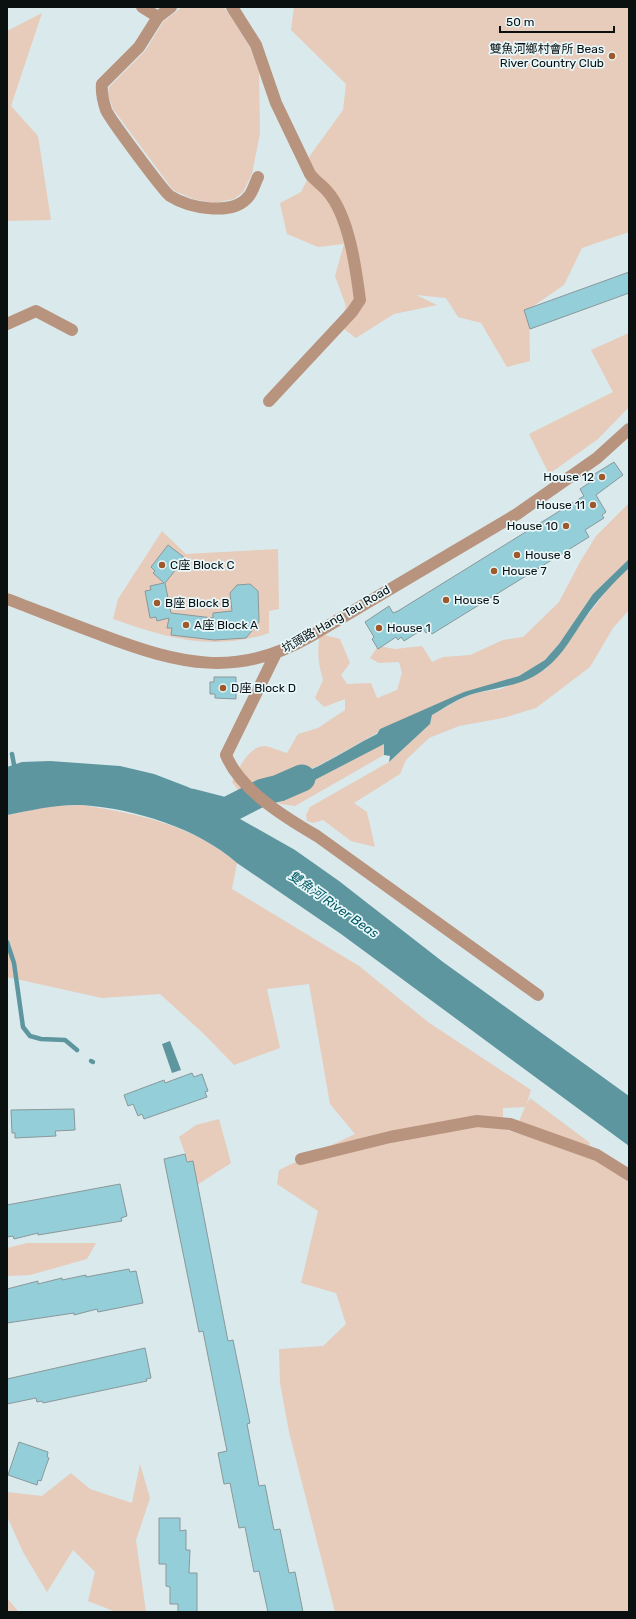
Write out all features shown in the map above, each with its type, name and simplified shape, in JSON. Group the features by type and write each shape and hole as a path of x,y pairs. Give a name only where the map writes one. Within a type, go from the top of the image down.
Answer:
{"street":[{"path":"142,7 158,17"},
{"path":"171,7 158,17 139,47 102,84 101,95 107,112 169,195 191,205 214,210 237,206 249,196 258,176"},
{"path":"232,7 256,45 276,102 310,174 317,184 327,191 337,206 346,230 360,300 352,312 269,401"},
{"path":"7,324 36,311 72,330"},
{"name":"坑頭路 Hang Tau Road","path":"7,599 146,651 178,659 199,662 242,662 276,653 306,639 517,514 597,458 629,429"},
{"path":"276,653 226,755 230,767 252,790 287,818 317,836 538,995"},
{"path":"301,1159 390,1138 477,1121 510,1124 597,1154 629,1175"}],"shaded area":[{"path":"182,7 223,7 230,14 250,48 259,71 260,133 252,174 243,192 234,199 214,203 193,199 173,190 113,109 108,94 109,87 145,51 163,22"},
{"path":"294,7 629,7 629,232 582,248 564,285 529,309 530,361 507,367 481,323 458,317 446,298 416,295 437,305 394,314 356,338 340,326 346,306 335,276 344,244 318,247 287,234 280,203 301,192 310,174 309,157 343,110 346,84 291,30"},
{"path":"42,13 11,106 38,136 51,220 7,221 7,31"},
{"path":"629,333 629,407 598,439 549,474 529,434 613,392 591,350"},
{"path":"629,503 629,559 593,594 559,644 545,660 521,675 380,729 377,733 327,761 292,778 256,788 238,790 232,782 244,760 254,750 265,746 287,753 298,734 318,728 345,710 345,699 324,707 315,698 323,680 318,657 320,634 340,639 350,663 341,675 347,684 371,683 377,698 397,690 402,673 399,662 379,663 370,658 378,646 395,649 422,646 432,662 443,657 470,655 503,640 523,637 559,602 580,562 596,536"},
{"path":"162,531 186,554 278,549 279,609 269,611 269,633 248,639 229,642 209,642 171,637 113,619 118,599"},
{"path":"629,568 629,610 613,628 590,667 536,708 503,718 459,726 429,738 406,760 400,774 354,803 367,812 375,847 351,841 323,820 313,823 307,821 306,815 310,807 389,762 430,724 432,715 460,699 475,693 501,689 546,669 614,581"},
{"path":"385,743 384,755 295,806 280,804 273,797 287,790 305,785"},
{"path":"82,805 144,817 164,823 202,839 220,850 237,863 232,889 359,966 428,1022 531,1090 526,1105 530,1098 590,1143 588,1149 518,1124 525,1107 503,1108 503,1129 597,1157 629,1177 629,1612 335,1612 289,1432 280,1383 279,1349 323,1346 346,1324 336,1293 301,1283 318,1211 277,1184 279,1170 355,1134 330,1104 309,984 267,989 280,1048 234,1065 204,1034 160,994 102,998 7,977 7,815 50,806"},
{"path":"219,1119 231,1163 197,1185 179,1137 196,1125"},
{"path":"27,1243 96,1243 87,1259 30,1275 7,1276 7,1248"},
{"path":"140,1464 150,1498 136,1540 146,1612 116,1612 88,1601 95,1572 73,1550 47,1592 23,1552 7,1516 7,1492 42,1496 71,1473 90,1489 132,1503"},
{"path":"7,1598 17,1610 17,1612 7,1612"}],"water":[{"path":"629,559 629,568 595,605 558,657 538,674 512,685 470,695 432,715 430,724 389,762 390,756 384,755 384,744 305,785 287,790 273,797 264,785 279,782 308,771 377,734 380,729 464,692 519,676 545,660 559,644 593,594"},
{"name":"雙魚河 River Beas","path":"50,761 120,766 154,774 188,787 210,799 226,811 295,850 339,881 443,962 629,1096 629,1146 341,934 204,840 165,822 103,807 63,805 7,815 7,767 22,762"},
{"path":"170,1041 181,1070 172,1073 162,1044"}],"building":[{"path":"629,272 629,293 530,329 524,310"},
{"path":"614,462 623,475 596,495 606,512 602,515 604,518 585,530 589,537 432,634 430,631 426,633 423,629 404,641 401,637 398,640 396,637 378,649 372,639 374,637 365,622 389,606 393,613 398,611 584,496 580,489 595,479 593,475"},
{"path":"168,545 185,558 165,583 171,613 213,618 213,613 232,611 230,593 237,585 250,584 258,591 259,622 246,638 214,640 171,635 172,628 167,628 169,618 157,621 156,617 150,618 145,591 151,590 150,586 164,583 153,573 155,571 151,567"},
{"name":"D座 Block D","path":"214,677 236,677 236,699 215,698 215,694 210,694 210,682 214,682"},
{"path":"192,1073 194,1077 202,1074 208,1091 205,1092 207,1097 144,1119 142,1114 138,1116 133,1104 128,1106 124,1095 164,1080 165,1083"},
{"path":"74,1109 75,1130 55,1131 56,1136 15,1138 15,1133 12,1133 11,1110"},
{"path":"185,1154 187,1162 193,1161 228,1341 233,1340 250,1423 247,1424 259,1486 265,1485 274,1530 280,1529 289,1573 295,1572 303,1612 268,1612 259,1571 254,1572 245,1527 239,1528 230,1483 224,1484 218,1453 227,1451 203,1331 199,1332 164,1159"},
{"path":"120,1184 127,1216 121,1218 122,1221 38,1235 38,1233 14,1239 13,1236 7,1237 7,1205"},
{"path":"129,1269 130,1272 136,1271 143,1303 98,1312 97,1309 74,1315 74,1313 7,1323 7,1289 38,1281 38,1284 62,1278 62,1280 86,1275 86,1277"},
{"path":"145,1348 151,1378 146,1379 147,1381 43,1403 42,1401 37,1402 36,1398 7,1404 7,1379"},
{"path":"19,1442 48,1452 47,1457 49,1458 41,1481 38,1480 37,1485 8,1475"},
{"path":"159,1518 180,1518 180,1531 186,1530 186,1550 190,1550 189,1573 197,1573 197,1612 178,1612 178,1604 170,1604 170,1587 166,1586 166,1564 159,1564"}],"waterway":[{"path":"12,754 15,770"},
{"path":"191,802 226,811 263,792 279,788 302,778"},
{"path":"7,942 14,963 23,1027 30,1036 41,1039 65,1040 77,1050"}],"place":[{"name":"雙魚河鄉村會所 Beas River Country Club","path":"612,56"},
{"name":"House 12","path":"602,477"},
{"name":"House 11","path":"593,505"},
{"name":"House 10","path":"566,526"},
{"name":"House 8","path":"517,555"},
{"name":"C座 Block C","path":"162,565"},
{"name":"House 7","path":"494,571"},
{"name":"House 5","path":"446,600"},
{"name":"B座 Block B","path":"157,603"},
{"name":"A座 Block A","path":"186,625"},
{"name":"House 1","path":"379,628"},
{"name":"D座 Block D","path":"223,688"}]}
